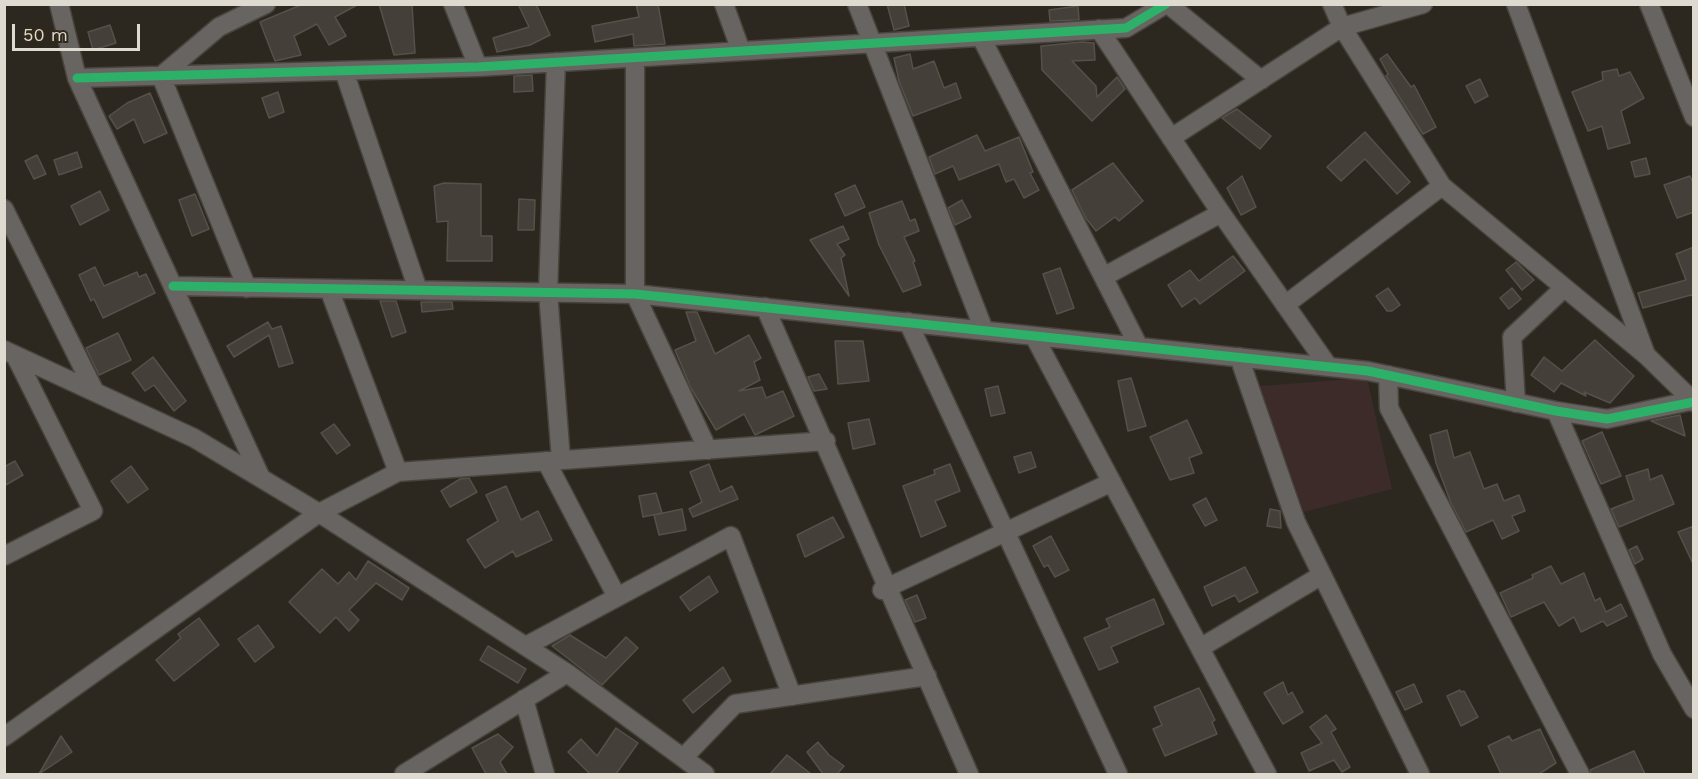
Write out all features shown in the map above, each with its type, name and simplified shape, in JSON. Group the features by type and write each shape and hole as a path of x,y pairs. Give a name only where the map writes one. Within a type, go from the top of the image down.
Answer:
{"street":[{"path":"59,4 77,78 261,478"},
{"path":"161,76 219,27 266,4"},
{"path":"453,4 478,67"},
{"path":"724,4 741,51"},
{"path":"856,4 984,330"},
{"path":"77,78 478,67 1126,28 1167,4 1261,80"},
{"path":"1332,4 1342,27 1442,186 1647,356 1692,401"},
{"path":"1171,138 1342,27 1423,4"},
{"path":"1516,4 1647,356"},
{"path":"1649,4 1694,117"},
{"path":"1100,29 1221,213 1328,366"},
{"path":"981,37 1139,347"},
{"path":"635,58 635,294 708,450"},
{"path":"556,63 548,292 554,461 617,597"},
{"path":"345,71 418,290"},
{"path":"161,76 247,288"},
{"path":"1285,305 1442,186"},
{"path":"4,209 95,392"},
{"path":"1104,276 1221,213"},
{"path":"173,286 635,294 1328,366 1388,375 1516,403 1607,419 1692,401"},
{"path":"1516,403 1512,337 1564,288"},
{"path":"329,289 398,472"},
{"path":"765,307 826,441 885,588 927,676 969,774"},
{"path":"908,322 1118,774"},
{"path":"1034,336 1267,774"},
{"path":"10,352 194,438 319,513 567,673 705,774"},
{"path":"4,556 93,511 10,352"},
{"path":"1239,357 1296,522 1420,774"},
{"path":"1388,375 1389,408 1580,774"},
{"path":"1557,411 1662,654 1694,709"},
{"path":"4,737 319,513 398,472 826,441"},
{"path":"885,588 1112,482"},
{"path":"526,646 731,536 792,696"},
{"path":"1200,648 1322,575"},
{"path":"404,774 422,770 524,699 567,673"},
{"path":"683,758 735,704 927,676"},
{"path":"524,699 545,774"}],"shaded area":[{"path":"1367,378 1392,489 1304,512 1260,386"}],"building":[{"path":"303,4 359,4 335,17 346,36 329,45 317,24 294,36 301,55 275,61 260,22"},
{"path":"379,4 412,4 415,53 394,55"},
{"path":"518,4 536,4 550,35 530,45 497,52 493,38 529,27"},
{"path":"636,4 658,4 665,44 634,46 633,34 595,42 592,26 639,17"},
{"path":"887,4 904,4 909,26 894,30"},
{"path":"1078,6 1079,20 1050,21 1049,10"},
{"path":"110,25 116,43 93,50 88,32"},
{"path":"1094,43 1095,60 1072,61 1096,86 1097,97 1117,77 1125,89 1092,121 1042,70 1041,46"},
{"path":"910,54 913,69 934,61 944,88 956,83 961,98 913,116 899,81 894,58"},
{"path":"1387,54 1411,87 1414,85 1436,127 1423,134 1386,76 1388,74 1380,59"},
{"path":"1617,69 1619,76 1630,72 1644,98 1621,111 1630,143 1608,149 1602,126 1588,131 1572,92 1603,80 1602,72"},
{"path":"532,75 533,91 514,92 514,76"},
{"path":"1480,79 1488,96 1475,103 1466,86"},
{"path":"278,92 284,112 269,118 262,98"},
{"path":"150,93 167,133 144,143 134,119 117,129 109,116 127,103"},
{"path":"1237,109 1271,136 1260,149 1222,118"},
{"path":"1365,132 1410,182 1397,194 1365,159 1341,181 1327,167"},
{"path":"977,135 985,151 1019,137 1033,172 1030,173 1039,190 1024,198 1014,179 1006,182 999,164 959,180 953,166 935,174 929,157"},
{"path":"77,152 82,167 59,175 54,160"},
{"path":"37,155 46,174 34,179 25,161"},
{"path":"1646,158 1650,174 1635,177 1631,162"},
{"path":"1113,163 1143,201 1119,221 1115,217 1096,231 1085,217 1072,190"},
{"path":"1242,176 1256,207 1241,215 1227,188"},
{"path":"1690,176 1694,185 1694,212 1677,218 1664,185"},
{"path":"444,183 481,184 481,236 492,236 492,261 447,261 448,221 437,222 434,186"},
{"path":"855,185 865,207 845,216 835,194"},
{"path":"100,191 109,210 80,225 71,206"},
{"path":"195,194 209,229 192,236 179,200"},
{"path":"519,199 535,200 534,230 518,230"},
{"path":"962,200 971,217 955,225 948,208"},
{"path":"902,201 910,221 915,219 919,231 904,237 915,261 913,262 921,285 903,292 879,245 869,213"},
{"path":"843,226 849,239 837,244 845,255 841,258 849,296 810,240"},
{"path":"1694,247 1694,297 1691,295 1643,308 1638,293 1686,280 1676,254"},
{"path":"1233,256 1245,271 1200,304 1195,298 1182,307 1168,285 1190,270 1199,281"},
{"path":"1516,262 1534,280 1522,290 1506,270"},
{"path":"95,267 104,286 137,272 139,277 146,274 155,293 103,318 94,299 91,301 79,275"},
{"path":"1060,268 1074,308 1057,314 1043,274"},
{"path":"1388,288 1400,305 1392,311 1387,311 1376,296"},
{"path":"1512,288 1521,299 1509,309 1500,298"},
{"path":"380,301 396,301 406,332 392,337"},
{"path":"421,302 452,302 453,309 422,312"},
{"path":"686,312 697,312 715,354 749,335 761,358 754,362 760,380 739,391 762,387 766,398 783,391 794,416 755,435 744,414 716,430 691,388 675,350 696,341"},
{"path":"268,322 272,329 281,326 293,363 279,367 269,335 234,357 227,346"},
{"path":"118,333 131,360 99,375 86,348"},
{"path":"1595,340 1634,376 1610,403 1584,392 1586,396 1561,383 1554,392 1531,375 1544,357 1562,371"},
{"path":"835,341 863,341 869,381 838,384"},
{"path":"153,357 186,401 174,411 154,385 145,391 132,373"},
{"path":"819,374 827,389 814,391 808,377"},
{"path":"1131,378 1146,426 1128,431 1118,381"},
{"path":"998,386 1005,413 991,416 985,389"},
{"path":"1680,415 1685,436 1651,421"},
{"path":"869,419 875,444 853,449 848,423"},
{"path":"1187,420 1202,453 1189,458 1194,473 1170,480 1150,437"},
{"path":"334,424 350,445 337,454 321,433"},
{"path":"1447,430 1454,458 1470,452 1484,489 1497,484 1504,501 1519,495 1525,511 1512,516 1519,531 1502,539 1493,520 1466,532 1451,503 1436,463 1430,435"},
{"path":"1602,432 1621,476 1601,484 1582,441"},
{"path":"1031,452 1036,467 1019,473 1014,457"},
{"path":"15,461 23,475 4,486 4,467"},
{"path":"709,464 720,492 732,486 738,499 693,517 689,509 702,502 690,472"},
{"path":"950,464 960,491 935,501 946,526 921,537 903,486 935,474 934,470"},
{"path":"131,466 148,489 128,503 111,481"},
{"path":"1648,469 1650,480 1662,475 1674,504 1619,527 1611,509 1634,500 1626,476"},
{"path":"469,478 477,492 450,507 441,491 460,479"},
{"path":"506,486 521,520 538,511 552,540 516,557 513,551 485,568 467,540 498,521 486,495"},
{"path":"656,493 662,513 643,517 639,496"},
{"path":"1206,498 1217,520 1205,526 1193,505"},
{"path":"682,509 686,530 659,535 654,515"},
{"path":"1270,509 1280,511 1281,528 1267,526"},
{"path":"833,517 844,537 805,557 797,535"},
{"path":"1694,526 1694,566 1678,532"},
{"path":"1051,536 1069,570 1055,577 1048,565 1044,567 1033,546"},
{"path":"1637,546 1643,559 1635,564 1629,550"},
{"path":"368,561 409,588 402,600 376,583 349,610 359,620 349,631 336,617 320,633 289,602 322,569 338,584 349,572 356,580"},
{"path":"1551,566 1561,584 1584,573 1595,601 1600,598 1606,612 1621,604 1627,616 1607,626 1603,621 1581,632 1574,617 1559,626 1544,602 1511,617 1500,593 1533,578 1532,575"},
{"path":"1245,567 1258,592 1239,602 1235,595 1212,606 1204,587"},
{"path":"709,576 718,592 690,611 680,597"},
{"path":"917,595 926,618 915,622 905,600"},
{"path":"1154,599 1164,624 1111,647 1118,662 1099,670 1084,638 1110,627 1106,619"},
{"path":"199,618 219,645 174,681 156,660 181,638 178,634"},
{"path":"258,625 274,647 255,662 238,639"},
{"path":"570,635 606,658 626,637 638,648 602,685 552,646"},
{"path":"488,646 526,669 518,683 480,660"},
{"path":"723,667 731,681 693,713 683,700"},
{"path":"1283,682 1288,695 1292,692 1303,712 1283,724 1264,693"},
{"path":"1414,684 1422,702 1405,710 1396,692"},
{"path":"1199,688 1215,720 1212,722 1217,734 1165,756 1153,729 1162,725 1154,707"},
{"path":"1460,690 1464,691 1478,717 1461,726 1447,696"},
{"path":"1326,715 1336,729 1331,732 1350,767 1342,772 1334,760 1309,771 1301,753 1322,743 1310,727"},
{"path":"616,728 638,743 616,774 590,774 568,752 581,739 597,756"},
{"path":"1540,729 1556,763 1539,774 1501,774 1488,746 1509,736 1512,741"},
{"path":"498,734 513,747 500,762 507,774 486,774 472,748"},
{"path":"61,736 72,752 39,774"},
{"path":"818,742 829,755 844,766 837,774 823,774 807,752"},
{"path":"1634,751 1645,774 1591,774 1590,770"},
{"path":"787,755 811,774 770,774"}],"cycle path":[{"path":"77,78 478,67 1126,28 1166,4"},
{"path":"173,286 635,294 1368,371 1556,411 1607,419 1694,402"}]}
